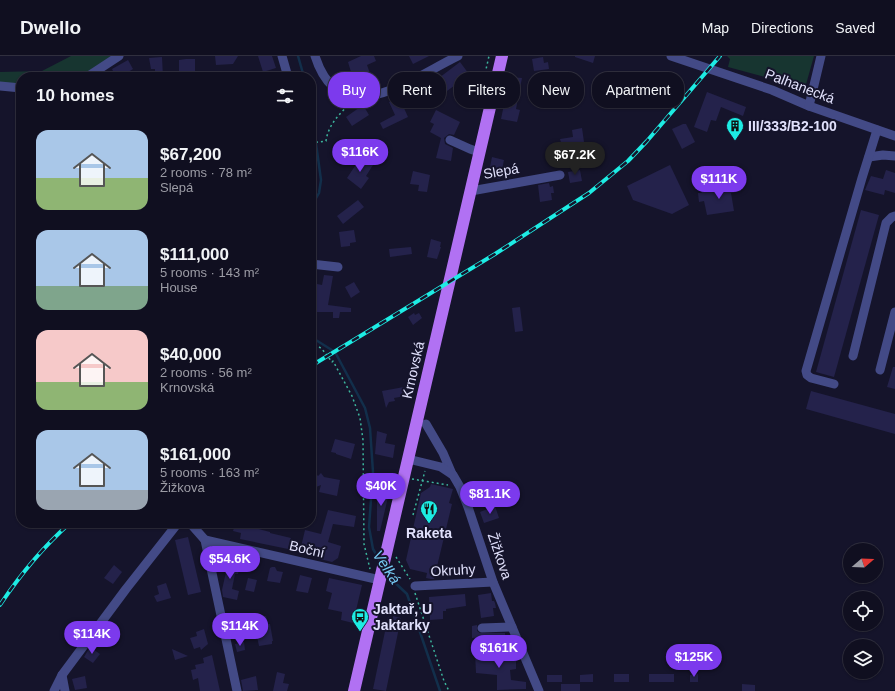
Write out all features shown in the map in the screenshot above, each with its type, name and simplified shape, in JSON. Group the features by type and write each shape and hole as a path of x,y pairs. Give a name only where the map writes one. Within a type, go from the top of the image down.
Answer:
{"main road":[{"name":"Krnovská","path":"354,691 376,579 387,551 502,56"}],"street":[{"path":"94,72 119,56"},
{"path":"282,56 287,72"},
{"path":"315,56 321,73 328,82"},
{"path":"380,93 391,90 458,56"},
{"name":"Palhanecká","path":"671,56 772,90 809,106 895,136"},
{"path":"809,106 821,56"},
{"path":"0,86 16,88"},
{"path":"834,384 811,378 807,375 806,371 877,130"},
{"path":"450,140 479,152"},
{"path":"869,157 883,155 895,156"},
{"name":"Slepá","path":"471,191 560,175"},
{"path":"853,356 886,223 895,216"},
{"path":"316,264 338,266"},
{"path":"880,370 895,312"},
{"name":"Žižkova","path":"426,424 460,487 493,582 539,691"},
{"path":"408,459 441,467 453,475"},
{"path":"54,691 62,675 126,589 174,528"},
{"path":"194,528 205,540 236,691"},
{"name":"Boční","path":"205,540 376,579"},
{"name":"Okruhy","path":"415,586 493,582"},
{"path":"482,628 512,627"},
{"path":"62,675 65,691"}],"path":[{"path":"316,142 326,141 327,133 334,121 345,108"},
{"path":"316,345 322,349 332,362 333,361 352,396 360,418 363,440 364,544 376,579"},
{"path":"413,515 427,463"},
{"path":"404,478 460,487"},
{"path":"387,551 397,558 415,586 414,591 444,681 449,691"}],"green space":[{"path":"71,56 112,56 88,72 16,72 16,85 0,83 0,72 42,71"},
{"path":"727,56 814,56 805,88 728,67 730,59"}],"building":[{"path":"215,56 238,56 233,64 216,65"},
{"path":"258,56 272,56 276,68 263,72"},
{"path":"361,56 374,56 376,61 367,65 369,72 351,72 348,62"},
{"path":"409,56 429,56 413,64"},
{"path":"575,56 595,56 593,63"},
{"path":"162,57 163,72 155,72 155,69 151,69 149,58"},
{"path":"543,57 544,63 548,62 549,69 534,71 532,59"},
{"path":"195,59 195,72 179,72 179,60"},
{"path":"128,60 133,69 128,72 114,72 112,69"},
{"path":"460,62 467,72 454,72 454,86 446,92 446,73"},
{"path":"520,78 522,78 520,88"},
{"path":"707,92 746,107 743,116 721,107 716,121 711,120 707,132 694,127"},
{"path":"359,108 365,108 369,115 352,126 346,117"},
{"path":"392,108 404,108 408,117 383,129 380,123 395,115"},
{"path":"503,108 516,108 520,110 517,122 501,119"},
{"path":"436,110 460,122 454,135 449,134 444,138 445,144 453,148 451,161 436,158 441,138 430,132 434,124 430,122"},
{"path":"686,124 695,142 682,149 672,129"},
{"path":"582,128 584,142 562,146 560,139 573,137 572,130"},
{"path":"492,157 504,160 500,179 493,178 494,173 489,172"},
{"path":"364,158 373,165 366,176 369,178 361,189 347,178 359,160 362,162"},
{"path":"670,165 689,205 672,214 633,200 627,186"},
{"path":"580,170 582,181 570,183 568,172"},
{"path":"886,170 895,173 895,193 885,190 884,195 865,190 871,176 883,179"},
{"path":"413,171 430,175 427,192 418,191 419,185 410,184"},
{"path":"549,183 550,187 553,186 554,193 551,193 552,200 540,202 538,185"},
{"path":"740,185 741,191 731,193 734,211 707,215 704,201 699,202 698,193 702,193 701,191"},
{"path":"358,200 364,207 343,224 337,216"},
{"path":"861,210 879,215 834,377 816,372"},
{"path":"354,230 356,242 350,243 350,246 341,247 339,232"},
{"path":"431,239 441,242 437,259 427,257"},
{"path":"411,247 412,254 390,257 389,249"},
{"path":"324,275 333,276 328,305 351,308 351,312 340,312 339,318 333,318 333,312 316,312 316,284 322,285"},
{"path":"354,282 360,292 351,298 345,287"},
{"path":"520,307 523,331 515,332 512,308"},
{"path":"414,313 415,315 419,313 422,318 413,325 408,317"},
{"path":"893,367 895,367 895,389 887,387"},
{"path":"404,387 405,396 394,398 395,401 389,402 386,408 382,391"},
{"path":"811,391 895,414 895,434 806,409"},
{"path":"377,431 387,434 385,443 395,445 393,458 375,454"},
{"path":"335,439 355,444 351,459 331,452"},
{"path":"321,473 324,477 340,480 337,496 319,492 321,485 316,487 316,474 318,476"},
{"path":"431,484 453,489 449,503 452,504 434,579 426,578 427,573 410,569 406,560 421,493 430,487"},
{"path":"377,490 389,493 380,531 377,531"},
{"path":"495,506 499,518 484,523 480,512"},
{"path":"328,510 356,516 354,527 333,524 328,542 341,546 338,558 332,562 316,558 317,552 301,547 305,530 321,534"},
{"path":"234,528 255,528 291,538 288,549 240,539 241,533 233,531"},
{"path":"188,537 201,592 188,595 175,540"},
{"path":"224,561 240,565 238,574 235,574 232,589 239,591 237,600 223,597 222,590 226,572 222,571"},
{"path":"114,565 122,572 113,584 104,578"},
{"path":"275,567 277,571 283,572 280,583 267,581 270,568"},
{"path":"300,575 312,578 308,593 296,591"},
{"path":"248,578 257,580 254,592 245,590"},
{"path":"329,578 362,585 353,623 341,620 342,612 328,609 332,593 326,591"},
{"path":"166,583 171,598 157,602 154,596 159,594 157,586"},
{"path":"491,593 492,601 494,601 496,608 493,608 494,616 481,618 478,595"},
{"path":"465,594 466,606 446,609 446,611 443,611 443,619 430,620 429,597"},
{"path":"266,616 268,624 270,624 273,641 272,644 259,646 255,627 253,628 251,620"},
{"path":"393,616 401,618 386,691 373,689 388,617 393,618"},
{"path":"477,625 477,631 480,633 505,633 505,642 491,643 491,636 472,638 472,626"},
{"path":"204,629 208,644 201,650 200,647 194,649 190,638 197,636 196,632"},
{"path":"244,642 245,650 237,652 235,644"},
{"path":"90,647 100,654 93,663 84,657"},
{"path":"172,649 188,656 175,660"},
{"path":"475,653 493,653 494,655 513,653 514,656 516,655 516,669 510,670 511,680 526,682 526,689 497,690 497,675 476,673"},
{"path":"212,655 220,691 200,691 198,678 193,680 191,670 196,669 195,665 204,663 203,658"},
{"path":"277,672 285,674 283,683 289,684 287,691 273,691"},
{"path":"593,674 593,682 580,682 580,675"},
{"path":"614,674 629,674 629,682 614,682"},
{"path":"649,674 674,674 674,682 649,682"},
{"path":"698,674 698,682 690,682 690,675"},
{"path":"547,675 562,675 562,682 547,682"},
{"path":"85,676 87,688 75,690 72,679"},
{"path":"256,676 258,690 243,691 241,680"},
{"path":"561,684 580,684 580,691 561,691"},
{"path":"742,684 755,685 755,691 742,691"}],"waterway":[{"name":"Velká","path":"298,56 303,72"},
{"name":"Velká","path":"316,144 321,180 319,193 316,198"},
{"name":"Velká","path":"316,340 335,352 365,408 370,428 373,472 369,527 373,549 380,561"},
{"name":"Velká","path":"387,572 390,578 407,594 440,691"}],"railway":[{"path":"316,363 495,254 589,193 628,161 720,56"},
{"path":"0,605 32,562 65,528"}],"place":[{"name":"III/333/B2-100","path":"735,141"},
{"name":"Raketa","path":"429,524"},
{"name":"Jaktař, U Jaktarky","path":"360,632"}]}
